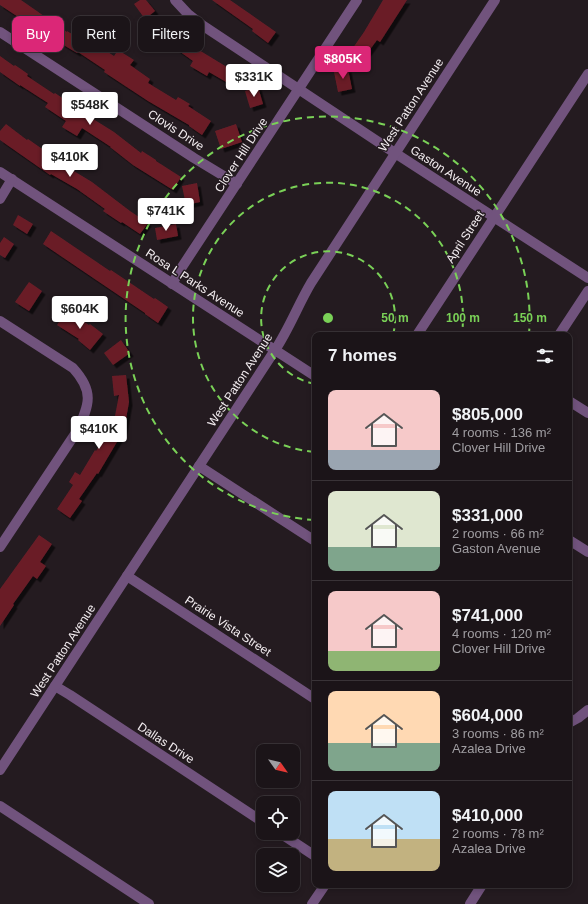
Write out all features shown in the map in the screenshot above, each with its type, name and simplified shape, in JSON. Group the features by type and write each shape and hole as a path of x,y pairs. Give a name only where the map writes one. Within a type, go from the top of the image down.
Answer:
{"street":[{"name":"Gaston Avenue","path":"175,0 188,14 202,25 395,153 588,278"},
{"name":"Clover Hill Drive","path":"172,284 357,0"},
{"name":"West Patton Avenue","path":"0,770 284,336 311,283 495,0"},
{"name":"Clovis Drive","path":"0,32 180,149 237,184"},
{"name":"April Street","path":"419,332 588,74"},
{"name":"Rosa L Parks Avenue","path":"0,172 312,374"},
{"path":"0,199 12,179"},
{"path":"561,332 588,291"},
{"path":"0,321 73,368 81,376 89,396 84,418 77,431 0,547"},
{"path":"572,402 588,413"},
{"path":"199,466 312,539"},
{"path":"572,542 588,552"},
{"name":"Prairie Vista Street","path":"127,576 312,697"},
{"name":"Dallas Drive","path":"55,686 256,817"},
{"path":"572,721 588,710"},
{"path":"0,806 149,904"},
{"path":"291,840 312,854"},
{"path":"312,904 323,888"},
{"path":"470,904 480,888"}],"building":[{"path":"0,0 21,0 44,16 17,16 0,5"},
{"path":"140,0 146,0 155,11 149,16 143,16 134,4"},
{"path":"212,0 230,0 276,32 268,43 252,31 253,29"},
{"path":"383,0 407,0 380,42 377,40 360,63 348,55"},
{"path":"64,30 72,34 72,50 64,45"},
{"path":"78,52 108,52 114,56 117,52 121,52 134,60 130,65 150,79 148,83 176,100 178,97 190,104 188,106 211,121 202,135 189,125 148,101 104,72 105,70"},
{"path":"180,52 202,52 240,75 233,86 209,72 207,76 190,66 193,61"},
{"path":"0,56 28,74 27,76 54,94 55,93 76,107 77,105 91,114 90,117 114,132 141,153 142,151 181,177 173,190 133,165 111,147 82,128 77,136 62,127 66,121 45,107 48,103 0,72"},
{"path":"348,69 352,89 338,92 334,72"},
{"path":"258,87 263,104 250,108 245,91"},
{"path":"6,124 27,140 28,139 48,153 50,151 61,158 59,162 92,182 148,223 140,234 103,211 105,209 77,189 51,174 50,175 0,140 0,131"},
{"path":"236,124 242,142 221,149 215,131"},
{"path":"197,183 200,202 186,205 182,186"},
{"path":"18,215 33,224 27,234 13,225"},
{"path":"176,224 178,236 157,240 155,228"},
{"path":"51,231 110,271 111,270 168,307 158,323 43,244"},
{"path":"4,237 14,244 5,258 0,255 0,243"},
{"path":"29,282 42,291 29,311 15,302"},
{"path":"67,310 103,334 90,350 78,340 79,339 57,325"},
{"path":"121,340 130,353 113,365 104,353"},
{"path":"126,375 129,402 124,430 98,474 97,473 79,499 82,501 70,518 57,509 73,485 69,482 75,472 80,475 114,421 119,395 114,396 112,376"},
{"path":"39,535 52,544 40,562 46,566 37,579 33,576 13,604 14,605 0,626 0,589"}]}
